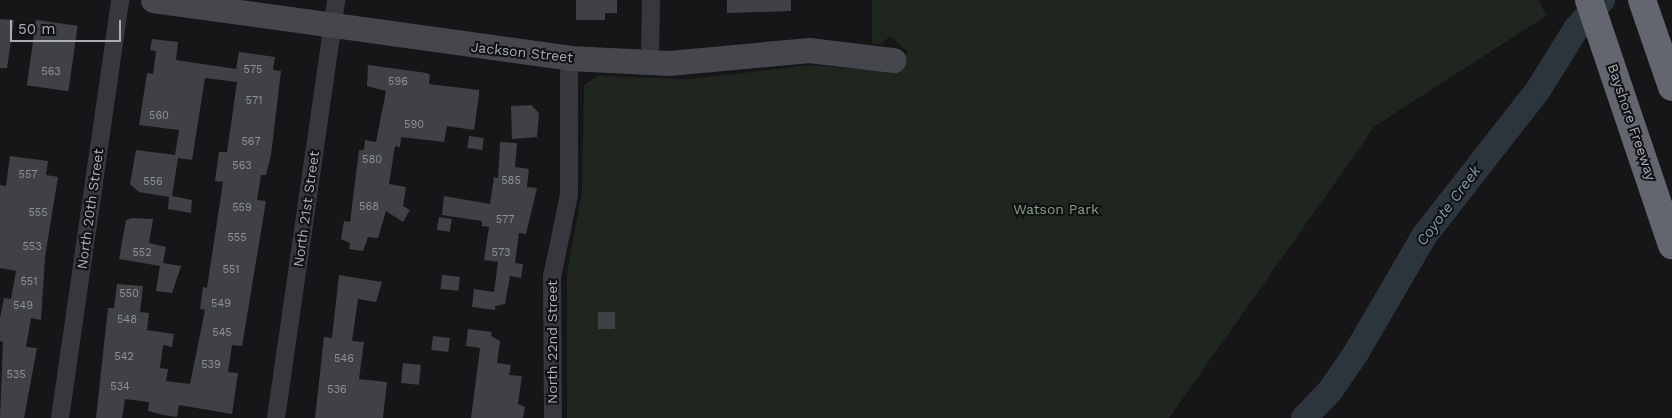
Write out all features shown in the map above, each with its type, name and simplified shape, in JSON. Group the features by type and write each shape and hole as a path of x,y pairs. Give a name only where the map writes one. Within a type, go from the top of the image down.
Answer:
{"highway":[{"name":"Bayshore Freeway","path":"1589,0 1619,83 1672,244"},
{"path":"1642,0 1672,87"}],"street":[{"name":"North 20th Street","path":"60,418 120,0"},
{"name":"Jackson Street","path":"153,0 569,58 694,62 809,50 892,60"},
{"name":"North 21st Street","path":"276,418 336,0"},
{"path":"650,61 651,0"},
{"name":"North 22nd Street","path":"552,418 552,277 569,195 569,58"}],"green space":[{"name":"Watson Park","path":"872,0 1539,0 1546,16 1375,126 1169,418 567,418 567,274 582,192 584,85 598,76 690,79 811,65 881,71 908,52 890,36 881,44 872,44"}],"building":[{"path":"576,0 617,0 617,13 605,13 605,20 576,20"},
{"path":"727,0 791,0 791,11 727,13"},
{"path":"0,19 14,20 7,68 0,68"},
{"path":"36,20 78,26 68,91 27,85"},
{"path":"152,39 178,42 176,60 236,69 239,52 275,57 273,70 281,71 271,155 266,175 261,175 257,200 266,201 242,346 232,345 228,372 238,373 232,414 179,405 177,417 148,411 149,402 125,399 122,418 96,418 108,308 114,308 117,284 143,286 140,312 149,313 147,330 174,334 172,347 163,345 160,368 168,369 166,381 190,384 205,310 200,309 203,287 207,288 223,182 215,181 219,152 227,152 237,82 205,78 192,160 178,158 172,196 192,200 191,213 168,209 169,197 139,192 130,184 136,150 175,155 179,130 139,125 147,73 153,74 156,51 150,50"},
{"path":"368,65 427,73 430,75 429,84 479,90 479,95 474,130 447,126 444,142 401,137 400,147 395,146 389,184 406,187 403,206 410,210 403,222 386,211 378,238 368,237 363,251 349,249 350,243 341,239 344,221 350,222 359,150 364,150 365,140 376,142 386,91 367,86"},
{"path":"531,105 539,113 537,137 512,139 511,106"},
{"path":"469,136 484,138 482,150 467,148"},
{"path":"500,142 517,143 515,167 529,169 527,187 537,188 526,234 519,233 515,263 523,264 521,278 510,276 505,304 495,306 495,310 472,307 474,289 494,292 498,262 484,260 489,227 482,226 482,221 442,215 444,196 490,204 494,177 498,178"},
{"path":"10,156 48,161 46,175 58,177 45,257 41,320 31,318 26,347 37,348 24,418 0,418 3,342 0,341 0,318 4,298 11,299 16,271 0,268 0,185 6,186"},
{"path":"439,217 452,219 450,232 437,230"},
{"path":"132,218 153,219 149,243 166,247 163,263 181,266 172,293 156,291 160,266 119,259 126,220"},
{"path":"339,275 382,282 376,302 358,299 352,341 364,342 359,379 387,382 383,418 315,418 324,337 332,338"},
{"path":"442,275 460,277 458,291 441,289"},
{"path":"598,312 615,312 615,329 598,329"},
{"path":"468,329 492,332 491,336 500,341 497,363 511,365 509,375 522,376 518,404 525,407 523,418 471,418 480,348 466,346"},
{"path":"433,336 450,338 448,352 431,350"},
{"path":"403,363 421,365 419,385 401,383"}],"waterway":[{"name":"Coyote Creek","path":"1304,418 1330,391 1356,353 1424,236 1538,90 1576,29 1602,0"}]}
